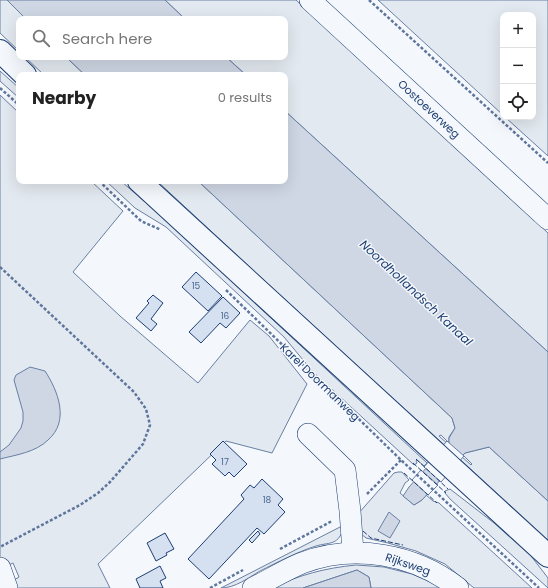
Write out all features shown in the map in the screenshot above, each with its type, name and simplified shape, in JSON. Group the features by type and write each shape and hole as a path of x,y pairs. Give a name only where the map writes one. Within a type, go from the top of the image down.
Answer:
{"main road":[{"path":"0,51 22,72"},
{"path":"142,184 548,556"}],"street":[{"name":"Oostoeverweg","path":"310,0 548,219"},
{"path":"308,434 345,470 353,552"},
{"name":"Rijksweg","path":"253,588 302,563 337,554 353,552 386,555 410,562 438,575 458,588"},
{"path":"0,568 7,588"}],"path":[{"path":"369,0 548,163"},
{"path":"0,88 16,103"},
{"path":"102,184 140,221 164,231"},
{"path":"0,267 134,392 146,410 150,425 143,444 110,482 98,493 80,505 0,547"},
{"name":"Karel Doormanweg","path":"223,288 401,460 539,588"},
{"path":"350,511 401,460"}],"shaded area":[{"path":"0,0 7,0 23,16 16,16 16,48 0,33"},
{"path":"165,0 296,0 548,233 548,352 288,114 288,72 243,72 229,60 288,60 288,16 182,16"},
{"path":"378,0 548,0 548,156 508,120 536,120 536,12 500,12 500,112"},
{"path":"28,60 69,60 82,72 41,72"},
{"path":"0,71 16,85 16,95 0,81"},
{"path":"0,95 16,110 16,184 94,184 123,211 73,272 120,316 198,383 250,320 269,336 307,384 272,453 226,441 98,564 110,588 17,588 14,580 19,577 13,563 0,569"},
{"path":"109,184 124,184 160,215 427,463 424,466 417,460 417,463 414,465 313,372 284,337 166,227 135,208"},
{"path":"160,184 201,184 452,418 455,428 449,437 449,443 441,435 439,436 471,465 472,464 463,455 465,453 489,447 548,501 548,540"},
{"path":"402,472 409,480 405,483 400,493 414,505 422,500 426,495 433,501 439,503 532,588 474,588 445,564 416,551 366,538 360,533 358,514 394,473"},
{"path":"450,489 494,523 531,556 548,578 548,588 450,499 445,491"},
{"path":"342,526 343,530 341,535 335,541 302,551 236,584 226,588 221,588"},
{"path":"356,565 384,567 412,574 444,588 371,588 369,577 357,570 303,588 272,588 292,579 312,573"}],"water":[{"path":"7,0 165,0 182,16 23,16"},
{"path":"69,60 229,60 243,72 82,72"},
{"name":"Noordhollandsch Kanaal","path":"288,114 548,352 548,501 489,447 465,453 422,500 414,505 403,496 409,487 449,443 449,438 455,428 452,418 201,184 288,184"},
{"path":"30,367 45,371 50,379 60,406 59,424 55,432 48,440 38,447 0,459 0,452 9,445 21,428 23,421 23,412 14,380 16,375"},
{"path":"389,512 400,521 390,538 378,531"},
{"path":"357,570 369,577 371,588 303,588"}],"pier":[{"path":"447,441 464,456 441,482 424,467"},
{"path":"421,470 438,485 428,495 412,480"}],"building":[{"path":"196,272 222,296 208,311 182,287"},
{"path":"153,295 163,303 151,319 157,324 151,331 136,318 149,303 147,301"},
{"path":"223,297 240,313 226,328 220,323 201,343 189,332"},
{"path":"223,441 247,464 234,477 229,472 225,476 212,464 216,460 210,454"},
{"path":"262,479 283,499 278,505 285,512 264,534 257,528 209,579 188,559 244,499 241,495 250,485 254,488"},
{"path":"258,531 260,534 252,543 249,540"},
{"path":"165,533 174,549 156,561 147,543"},
{"path":"160,566 166,578 160,581 163,588 140,588 136,579"}],"fence":[{"path":"416,459 448,489"},
{"path":"413,463 446,493"},
{"path":"404,473 437,503"},
{"path":"363,531 371,538 403,545"}]}
